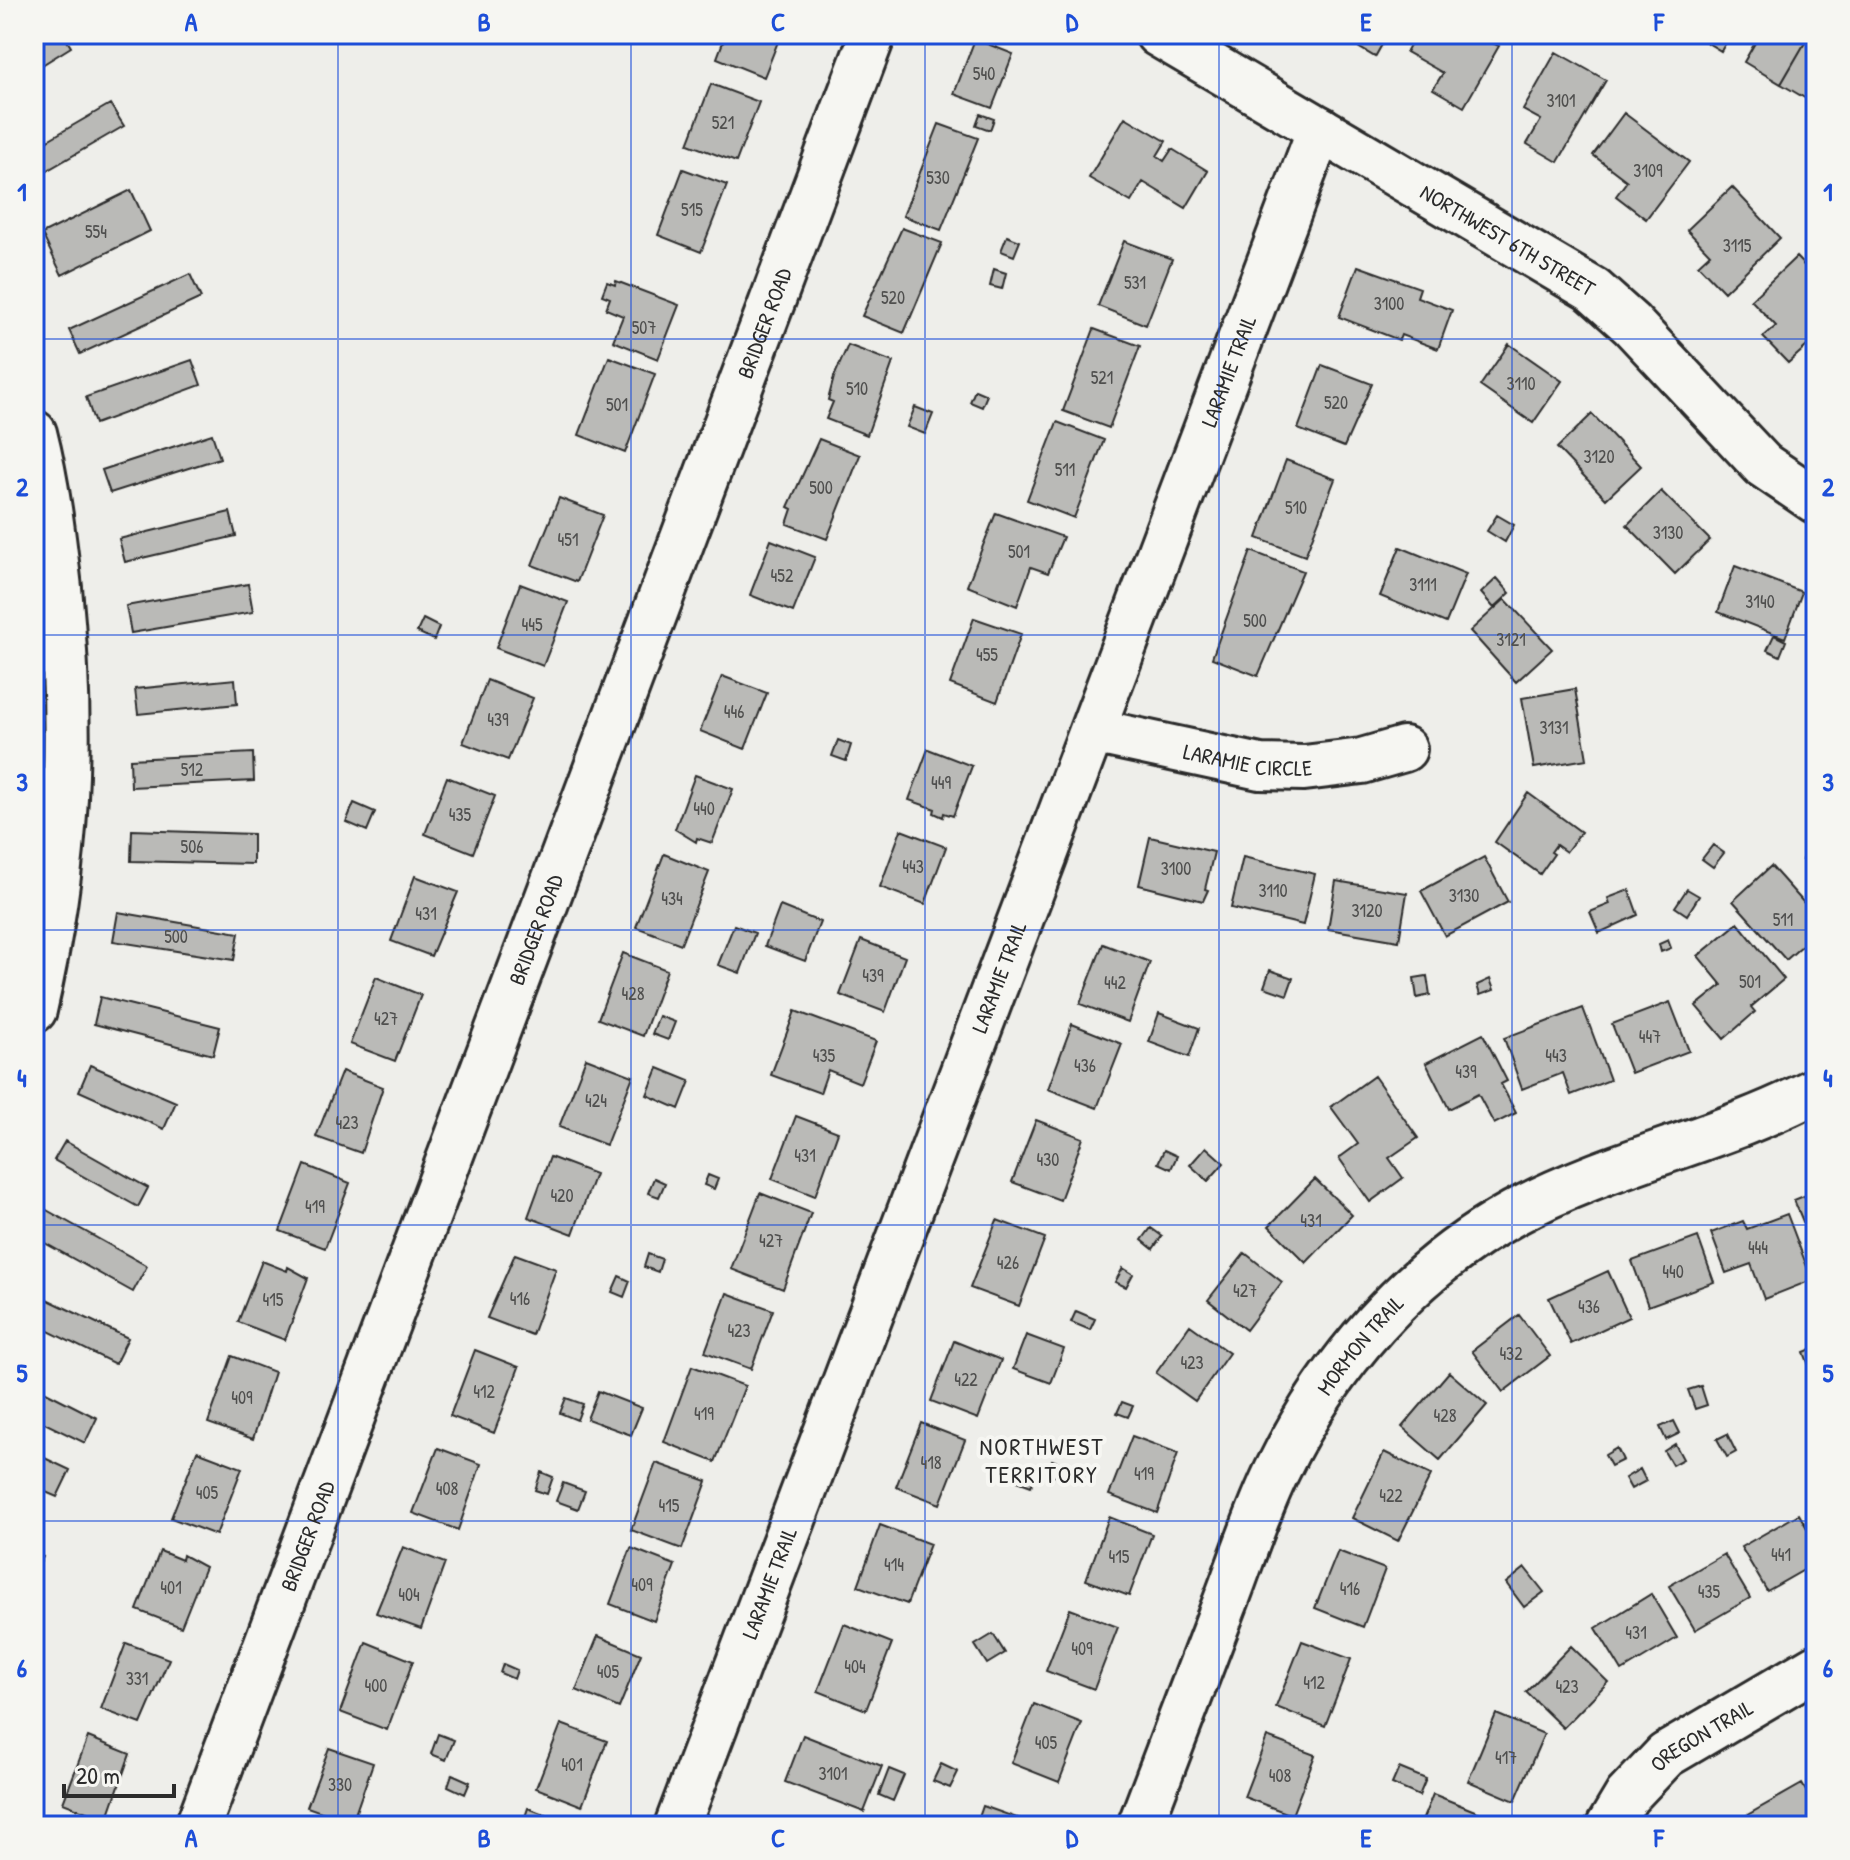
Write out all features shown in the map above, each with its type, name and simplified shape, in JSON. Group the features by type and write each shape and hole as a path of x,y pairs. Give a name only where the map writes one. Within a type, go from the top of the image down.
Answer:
{"street":[{"name":"BRIDGER ROAD","path":"198,1826 873,34"},
{"name":"NORTHWEST 6TH STREET","path":"1158,34 1593,290 1631,324 1763,465 1816,501"},
{"name":"LARAMIE TRAIL","path":"677,1826 1320,129"},
{"path":"34,433 52,518 47,594 68,674 66,812 55,910 34,1010"},
{"name":"LARAMIE CIRCLE","path":"1093,731 1260,767 1304,768 1362,761 1404,749"},
{"name":"MORMON TRAIL","path":"1140,1826 1275,1474 1307,1412 1347,1356 1393,1304 1447,1259 1514,1213 1574,1186 1774,1113 1816,1090"},
{"name":"OREGON TRAIL","path":"1609,1826 1627,1796 1666,1755 1816,1667"}],"building":[{"path":"39,34 63,34 71,47 34,70 34,37"},
{"path":"726,34 781,34 764,77 717,58"},
{"path":"1345,34 1388,34 1375,57 1343,38"},
{"path":"1416,34 1474,34 1499,46 1464,107 1433,89 1443,73 1406,52"},
{"path":"1693,34 1731,34 1721,51"},
{"path":"1760,34 1810,34 1781,84 1744,62"},
{"path":"1810,34 1816,34 1815,104 1781,84"},
{"path":"975,39 1013,54 992,108 954,94"},
{"path":"1556,52 1606,80 1558,162 1527,144 1541,120 1523,110"},
{"path":"711,84 759,102 736,162 688,144"},
{"path":"110,104 124,126 34,178 34,148"},
{"path":"1624,113 1689,162 1646,219 1616,196 1627,181 1593,155"},
{"path":"980,114 994,119 990,130 976,125"},
{"path":"1125,117 1166,141 1157,156 1164,161 1172,149 1208,171 1186,208 1143,182 1131,202 1089,178"},
{"path":"939,124 978,138 941,230 903,216"},
{"path":"683,169 727,185 701,252 658,235"},
{"path":"1732,187 1780,238 1724,292 1698,265 1710,254 1687,230"},
{"path":"131,190 150,231 62,275 42,234"},
{"path":"902,228 942,243 904,333 862,316"},
{"path":"1007,236 1020,241 1014,256 1001,251"},
{"path":"1124,241 1172,259 1146,325 1098,306"},
{"path":"1796,257 1816,278 1816,338 1788,363 1763,337 1776,326 1751,300"},
{"path":"1358,266 1420,288 1417,297 1452,310 1438,349 1401,335 1399,340 1339,317"},
{"path":"994,269 1006,273 1002,289 990,286"},
{"path":"190,274 201,298 80,354 69,330"},
{"path":"616,281 679,305 658,359 613,341 623,316 606,309 610,298 602,295 607,282 615,285"},
{"path":"1094,329 1140,346 1109,428 1063,411"},
{"path":"1509,344 1562,381 1533,423 1480,386"},
{"path":"848,345 893,362 867,435 826,419 833,402 828,400 834,377"},
{"path":"609,357 655,374 625,453 579,435"},
{"path":"192,360 201,385 95,424 86,397"},
{"path":"1322,365 1372,384 1344,447 1298,429"},
{"path":"975,390 987,395 982,407 970,402"},
{"path":"915,407 933,414 925,434 907,427"},
{"path":"1592,414 1641,466 1606,499 1557,448"},
{"path":"1057,422 1104,440 1074,518 1027,500"},
{"path":"212,434 220,458 110,493 102,470"},
{"path":"819,439 860,455 827,539 787,524 792,509 788,507"},
{"path":"1286,460 1335,479 1305,556 1257,538"},
{"path":"1661,491 1710,540 1675,574 1627,525"},
{"path":"559,498 603,515 577,582 532,565"},
{"path":"230,512 236,536 125,562 119,539"},
{"path":"996,513 1063,537 1048,573 1031,567 1017,606 967,586"},
{"path":"1497,515 1514,525 1505,542 1487,531"},
{"path":"771,540 815,557 793,612 750,595"},
{"path":"1400,547 1466,574 1446,623 1380,596"},
{"path":"1251,551 1303,571 1258,676 1212,658"},
{"path":"1735,566 1802,592 1785,638 1718,612"},
{"path":"1497,578 1510,593 1494,608 1481,593"},
{"path":"248,584 253,612 131,633 126,606"},
{"path":"520,584 568,602 543,666 496,648"},
{"path":"1505,599 1552,649 1516,682 1470,631"},
{"path":"974,618 1021,634 997,702 950,684"},
{"path":"423,619 439,627 434,640 417,632"},
{"path":"1774,635 1786,641 1780,656 1767,650"},
{"path":"722,676 767,693 745,749 700,731"},
{"path":"235,679 237,704 138,714 135,689"},
{"path":"487,680 533,698 508,760 463,743"},
{"path":"1575,689 1587,759 1534,768 1522,698"},
{"path":"838,740 851,745 846,761 832,756"},
{"path":"928,749 972,766 953,816 944,813 943,817 934,813 935,809 909,800"},
{"path":"253,753 254,781 131,787 130,759"},
{"path":"695,775 733,789 712,843 697,838 696,842 675,829"},
{"path":"447,777 495,796 473,853 425,834"},
{"path":"1528,793 1581,832 1566,852 1556,845 1551,852 1554,854 1540,874 1495,842"},
{"path":"354,803 375,812 367,831 346,822"},
{"path":"1816,823 1816,865 1802,860"},
{"path":"132,830 253,834 253,864 131,861"},
{"path":"901,830 946,847 925,904 880,887"},
{"path":"1150,837 1214,852 1205,889 1208,890 1203,901 1139,885"},
{"path":"1713,845 1724,853 1713,867 1702,859"},
{"path":"664,854 709,872 681,944 636,927"},
{"path":"1243,857 1315,874 1303,925 1231,908"},
{"path":"1484,857 1508,902 1445,936 1421,891"},
{"path":"1771,866 1805,904 1816,895 1816,939 1813,936 1786,960 1733,901"},
{"path":"415,876 458,892 431,956 391,941"},
{"path":"1336,881 1407,893 1399,941 1328,929"},
{"path":"1687,889 1699,896 1687,915 1675,907"},
{"path":"1629,890 1638,915 1599,933 1590,912 1610,904 1608,898"},
{"path":"780,906 820,922 805,961 765,946"},
{"path":"118,912 239,933 234,960 113,941"},
{"path":"1738,923 1784,979 1751,1007 1755,1012 1724,1039 1696,1006 1722,985 1698,956"},
{"path":"734,925 755,933 740,973 718,965"},
{"path":"861,940 905,957 885,1012 840,995"},
{"path":"1668,940 1671,948 1661,952 1659,944"},
{"path":"1103,944 1150,962 1128,1022 1080,1004"},
{"path":"623,953 667,970 643,1036 598,1019"},
{"path":"1270,970 1293,978 1287,995 1264,987"},
{"path":"1427,976 1430,995 1417,998 1414,978"},
{"path":"376,977 421,995 395,1061 350,1044"},
{"path":"1490,979 1494,990 1480,995 1477,985"},
{"path":"100,997 220,1027 213,1055 94,1024"},
{"path":"1670,1002 1689,1051 1631,1073 1612,1024"},
{"path":"1583,1008 1610,1080 1571,1095 1563,1073 1522,1089 1504,1038"},
{"path":"795,1011 876,1041 860,1083 828,1070 820,1093 771,1075"},
{"path":"1159,1013 1199,1028 1189,1057 1149,1042"},
{"path":"659,1016 675,1022 668,1040 652,1034"},
{"path":"1072,1024 1122,1044 1097,1108 1048,1089"},
{"path":"1483,1034 1507,1081 1501,1084 1516,1113 1494,1124 1478,1094 1449,1109 1426,1063"},
{"path":"586,1058 633,1076 606,1145 559,1127"},
{"path":"90,1065 176,1102 164,1129 79,1091"},
{"path":"658,1068 690,1081 679,1109 647,1095"},
{"path":"342,1071 383,1087 361,1153 316,1137"},
{"path":"1374,1076 1418,1138 1389,1158 1403,1178 1370,1202 1339,1158 1358,1144 1331,1107"},
{"path":"796,1116 838,1132 815,1196 772,1179"},
{"path":"1036,1120 1083,1138 1060,1200 1012,1182"},
{"path":"65,1141 148,1188 138,1207 54,1160"},
{"path":"1206,1147 1224,1163 1208,1181 1190,1165"},
{"path":"1164,1150 1177,1156 1171,1169 1158,1163"},
{"path":"550,1157 595,1174 573,1234 528,1217"},
{"path":"305,1165 350,1183 325,1248 280,1231"},
{"path":"708,1175 718,1179 714,1189 704,1185"},
{"path":"654,1178 665,1183 659,1197 648,1193"},
{"path":"1315,1179 1352,1215 1306,1263 1269,1226"},
{"path":"1816,1191 1816,1247 1814,1248 1794,1200"},
{"path":"760,1193 811,1213 783,1289 731,1269"},
{"path":"34,1203 147,1266 133,1292 34,1237"},
{"path":"1787,1214 1812,1280 1764,1299 1751,1264 1726,1273 1711,1233 1743,1221 1747,1229"},
{"path":"997,1220 1045,1238 1019,1306 970,1288"},
{"path":"1151,1228 1162,1236 1153,1249 1142,1240"},
{"path":"1698,1237 1714,1282 1648,1306 1632,1261"},
{"path":"1245,1253 1282,1282 1246,1330 1208,1300"},
{"path":"515,1254 556,1269 532,1335 487,1318"},
{"path":"648,1254 662,1259 658,1272 644,1267"},
{"path":"262,1261 287,1271 288,1267 308,1278 285,1340 238,1322"},
{"path":"1123,1268 1133,1274 1126,1287 1115,1282"},
{"path":"1608,1271 1629,1317 1571,1344 1549,1298"},
{"path":"619,1276 630,1281 624,1297 612,1292"},
{"path":"34,1293 128,1338 115,1364 34,1324"},
{"path":"727,1293 773,1310 751,1369 705,1352"},
{"path":"1076,1311 1095,1319 1090,1330 1071,1322"},
{"path":"1519,1315 1550,1356 1503,1392 1472,1351"},
{"path":"1190,1325 1229,1353 1195,1401 1156,1373"},
{"path":"1026,1335 1064,1349 1051,1383 1013,1369"},
{"path":"954,1341 1001,1360 978,1419 931,1401"},
{"path":"1816,1347 1816,1366 1810,1368 1804,1352"},
{"path":"475,1350 519,1367 494,1433 450,1416"},
{"path":"232,1356 274,1372 253,1439 208,1423"},
{"path":"692,1366 745,1386 715,1462 664,1442"},
{"path":"1449,1372 1487,1405 1440,1460 1402,1427"},
{"path":"34,1386 97,1418 85,1443 34,1418"},
{"path":"1701,1386 1707,1405 1695,1409 1688,1390"},
{"path":"598,1391 642,1408 631,1435 587,1419"},
{"path":"566,1398 583,1404 577,1420 560,1413"},
{"path":"1122,1402 1133,1406 1128,1417 1117,1413"},
{"path":"1674,1421 1680,1433 1666,1440 1660,1427"},
{"path":"921,1423 965,1440 940,1504 896,1487"},
{"path":"1727,1434 1736,1452 1727,1457 1717,1439"},
{"path":"1132,1436 1178,1453 1157,1513 1109,1495"},
{"path":"1675,1444 1683,1459 1672,1465 1664,1451"},
{"path":"438,1448 481,1464 458,1530 413,1513"},
{"path":"1617,1448 1623,1460 1611,1466 1605,1455"},
{"path":"197,1451 242,1468 216,1535 171,1518"},
{"path":"1384,1452 1431,1475 1398,1541 1352,1518"},
{"path":"34,1453 70,1470 57,1497 34,1487"},
{"path":"1052,1460 1065,1465 1060,1478 1047,1473"},
{"path":"656,1463 707,1481 682,1549 631,1530"},
{"path":"1018,1467 1036,1475 1031,1486 1012,1479"},
{"path":"1640,1469 1646,1481 1631,1489 1625,1478"},
{"path":"541,1472 553,1477 547,1494 535,1490"},
{"path":"563,1483 585,1491 578,1509 556,1501"},
{"path":"1799,1514 1816,1544 1816,1563 1767,1591 1741,1547"},
{"path":"1109,1517 1152,1534 1129,1596 1086,1580"},
{"path":"880,1525 930,1544 907,1604 858,1586"},
{"path":"403,1547 445,1563 421,1629 376,1613"},
{"path":"631,1548 675,1565 654,1621 610,1604"},
{"path":"160,1551 182,1560 183,1555 205,1567 181,1627 137,1610"},
{"path":"1338,1551 1385,1569 1363,1627 1315,1608"},
{"path":"34,1552 43,1557 34,1575"},
{"path":"1724,1554 1750,1598 1695,1630 1669,1586"},
{"path":"1525,1568 1544,1592 1524,1607 1506,1583"},
{"path":"1651,1594 1677,1638 1622,1671 1596,1628"},
{"path":"1070,1609 1118,1627 1094,1689 1046,1671"},
{"path":"844,1624 892,1643 866,1710 818,1691"},
{"path":"993,1634 1005,1653 987,1664 975,1645"},
{"path":"598,1636 641,1654 619,1708 576,1690"},
{"path":"1302,1641 1351,1659 1325,1726 1276,1707"},
{"path":"366,1642 413,1661 387,1730 340,1712"},
{"path":"126,1643 169,1659 141,1724 101,1709"},
{"path":"1571,1646 1608,1682 1563,1728 1526,1692"},
{"path":"503,1664 517,1670 514,1679 500,1673"},
{"path":"1034,1704 1082,1723 1059,1782 1011,1763"},
{"path":"1496,1714 1544,1734 1515,1801 1468,1781"},
{"path":"561,1724 607,1741 582,1806 536,1788"},
{"path":"438,1734 454,1740 446,1760 431,1754"},
{"path":"803,1735 882,1766 864,1812 785,1782"},
{"path":"88,1737 130,1754 107,1820 63,1803"},
{"path":"1267,1737 1315,1755 1292,1815 1244,1797"},
{"path":"329,1748 373,1763 352,1823 307,1807"},
{"path":"941,1764 958,1772 950,1788 933,1781"},
{"path":"1399,1768 1426,1779 1419,1796 1392,1784"},
{"path":"889,1769 904,1775 893,1801 879,1795"},
{"path":"452,1774 470,1782 465,1794 448,1786"},
{"path":"1802,1784 1816,1808 1816,1826 1728,1826"},
{"path":"1433,1794 1507,1824 1507,1826 1420,1826"},
{"path":"983,1806 1040,1826 976,1826"},
{"path":"528,1808 575,1826 522,1826"}],"district":[{"name":"NORTHWEST TERRITORY","path":"1042,1461"}]}
